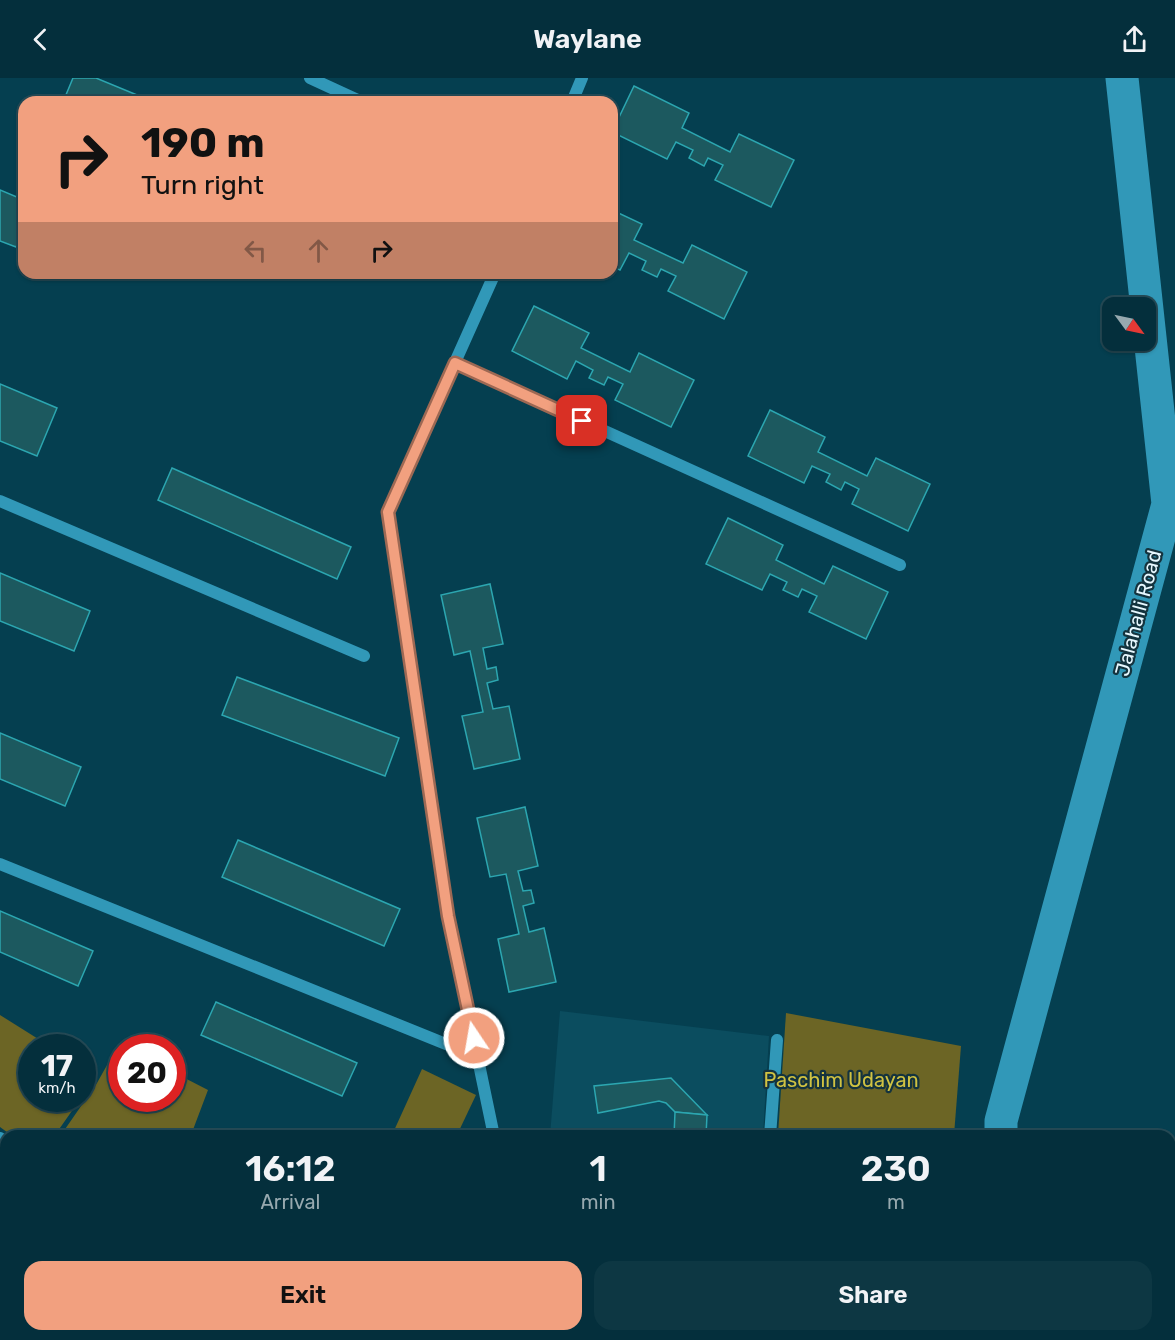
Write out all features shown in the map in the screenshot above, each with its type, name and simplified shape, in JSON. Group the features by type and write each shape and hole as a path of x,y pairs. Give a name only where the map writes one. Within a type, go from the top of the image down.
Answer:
{"main road":[{"name":"Jalahalli Road","path":"1000,1130 1000,1121 1167,504 1166,416 1122,78"}],"lane":[{"path":"310,78 349,96"},
{"path":"574,96 582,78"},
{"path":"492,279 388,512 448,916 493,1130"},
{"path":"455,363 900,565"},
{"path":"0,501 364,656"},
{"path":"0,864 478,1057"},
{"path":"770,1130 777,1041"}],"shaded area":[{"path":"560,1011 769,1036 763,1130 550,1130"}],"green space":[{"name":"Paschim Udayan","path":"786,1013 961,1046 954,1130 778,1130"},
{"path":"0,1015 30,1034 18,1034 18,1112 71,1112 59,1130 4,1130 0,1127"},
{"path":"108,1063 108,1112 186,1112 186,1079 208,1090 193,1130 64,1130 77,1112 96,1112 96,1084"},
{"path":"422,1069 476,1095 459,1130 394,1130"}],"building":[{"path":"73,78 96,78 140,96 66,96"},
{"path":"634,86 689,113 682,128 730,152 739,134 794,160 771,207 715,180 723,165 708,158 704,166 689,158 693,150 676,142 667,159 618,135 618,119"},
{"path":"0,190 18,198 18,242 16,247 0,241"},
{"path":"618,213 642,224 634,240 683,263 692,245 747,272 724,319 668,291 676,276 661,269 657,277 642,270 646,261 629,253 620,270 618,269"},
{"path":"534,306 589,333 581,348 630,372 639,353 694,380 671,427 615,400 623,384 608,377 604,385 589,378 593,370 576,361 567,379 512,351"},
{"path":"0,384 57,408 37,456 0,441"},
{"path":"770,410 825,437 818,452 867,476 876,458 930,484 908,531 852,504 859,489 845,482 841,490 826,482 830,474 812,466 804,483 748,456"},
{"path":"172,468 351,547 337,579 158,500"},
{"path":"728,518 783,545 776,560 824,584 833,566 888,592 866,639 809,612 817,596 802,589 798,597 783,590 787,582 770,574 762,590 706,564"},
{"path":"0,573 90,611 74,651 0,621"},
{"path":"490,584 503,644 483,648 487,669 496,667 498,680 487,683 493,709 509,706 520,759 474,769 462,716 483,712 470,651 454,655 441,595"},
{"path":"237,677 399,738 385,776 222,715"},
{"path":"0,733 81,767 65,806 0,779"},
{"path":"525,807 538,866 518,871 523,891 531,890 534,903 523,906 529,932 544,928 556,982 509,992 498,939 519,934 506,874 490,877 477,818"},
{"path":"238,840 400,909 384,946 222,877"},
{"path":"0,911 93,951 78,986 0,952"},
{"path":"216,1002 357,1063 342,1096 201,1035"},
{"path":"671,1078 707,1115 675,1112 666,1103 659,1101 598,1113 594,1086"},
{"path":"675,1112 707,1115 706,1130 674,1130"}],"route":[{"path":"474,1038 448,916 388,512 455,363 582,421"}]}
